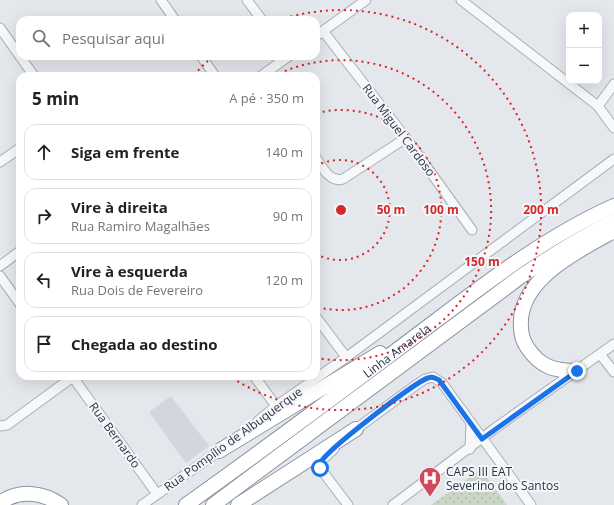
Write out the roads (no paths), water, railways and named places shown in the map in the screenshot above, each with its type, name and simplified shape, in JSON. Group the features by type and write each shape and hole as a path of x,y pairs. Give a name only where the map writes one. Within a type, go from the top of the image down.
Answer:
{"highway":[{"name":"Linha Amarela","path":"186,505 288,432 435,321 534,250 575,225 614,206"},
{"name":"Linha Amarela","path":"213,505 520,277 558,251 614,221"},
{"path":"577,371 555,369 546,366 532,355 525,344 521,333 520,322 522,311 532,289 543,278 582,249 614,230"},
{"path":"219,451 409,334 435,321"},
{"path":"238,505 356,429"},
{"path":"0,503 12,496 29,493 51,498 61,505"}],"street":[{"path":"161,0 172,16"},
{"path":"247,0 259,16"},
{"path":"320,34 366,0"},
{"path":"461,0 598,106 614,128"},
{"path":"0,28 16,51"},
{"name":"Rua Miguel Cardoso","path":"320,34 406,138 472,230"},
{"path":"23,60 31,72"},
{"path":"204,60 212,72"},
{"path":"266,72 283,60"},
{"path":"598,106 614,84"},
{"path":"320,163 330,176 340,180 406,138"},
{"path":"0,162 16,151"},
{"name":"Rua Pompílio de Albuquerque","path":"320,375 614,159"},
{"path":"0,266 16,254"},
{"path":"0,276 16,298"},
{"path":"320,322 346,357"},
{"path":"393,505 614,344"},
{"path":"600,354 614,372"},
{"path":"348,505 322,471 320,464 323,459 356,429 425,379 433,377 439,380 531,505"},
{"path":"4,425 67,380"},
{"name":"Rua Bernardo","path":"76,380 157,494"},
{"path":"257,380 276,406"},
{"name":"Rua Pompílio de Albuquerque","path":"142,505 219,451 276,406 313,380"},
{"path":"470,449 471,423"}],"place":[{"name":"CAPS III EAT Severino dos Santos","path":"430,498"}]}
